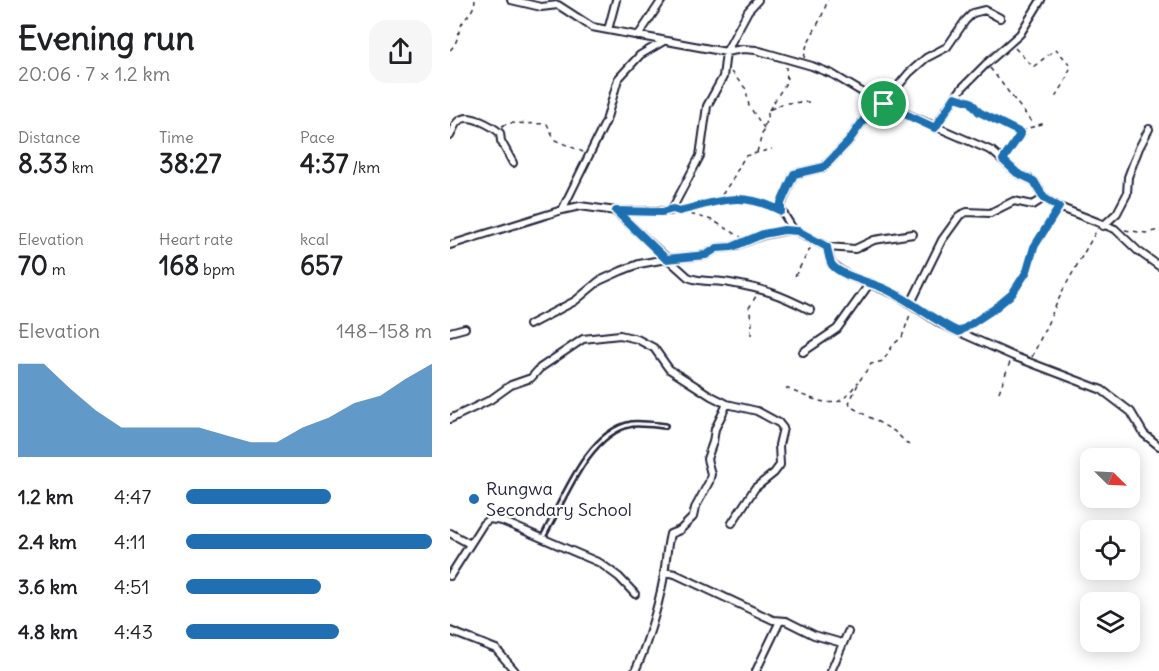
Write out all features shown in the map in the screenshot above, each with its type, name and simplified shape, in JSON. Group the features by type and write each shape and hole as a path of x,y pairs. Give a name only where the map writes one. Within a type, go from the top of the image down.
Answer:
{"street":[{"path":"511,0 537,7 558,5 588,25 608,30 726,52 751,50 803,62 832,74 880,102 935,128 992,151 1017,173 1034,181 1044,198 1059,207 1115,229 1138,251 1159,266"},
{"path":"608,30 616,0"},
{"path":"638,36 662,0"},
{"path":"450,245 580,206 616,211 676,210 700,156 707,106 720,83 726,52 748,11 758,0"},
{"path":"935,128 955,97 983,66 1020,34 1041,0"},
{"path":"913,234 874,240 855,249 827,247 793,229 781,211 781,203 794,174 824,167 848,142 880,102 909,73 926,58 947,47 964,21 973,13 985,10 1000,18"},
{"path":"562,210 606,121 618,79 639,55 665,41"},
{"path":"450,136 456,124 464,118 469,118 500,133 501,141 513,163"},
{"path":"1102,225 1117,213 1127,194 1128,177 1149,129"},
{"path":"912,305 942,240 960,215 967,212 990,213 1014,201 1033,205 1044,198"},
{"path":"616,211 666,259 693,279 762,288 810,310"},
{"path":"529,325 575,301 599,281 639,264 706,255 717,248 732,247 763,234 793,229"},
{"path":"827,247 832,265 848,275 899,296 941,324 1013,356 1102,390 1131,412 1143,434 1159,446"},
{"path":"803,352 837,329 870,283"},
{"path":"450,332 465,328"},
{"path":"450,419 490,400 511,385 531,378 540,368 583,339 607,336 637,339 654,348 669,369 711,396 727,404 757,411 779,423 783,428 779,445 780,465 774,473 755,488 732,523"},
{"path":"635,671 652,620 664,572 670,534 680,530 693,517 699,499 709,482 711,474 707,459 712,449 715,429 727,404"},
{"path":"450,576 483,524 489,519 502,521 600,563 619,577 634,594"},
{"path":"450,533 470,544"},
{"path":"664,572 675,574 774,621 790,623 814,635 842,643"},
{"path":"756,671 780,621"},
{"path":"450,632 496,649 515,671"},
{"path":"831,671 848,632"}],"lane":[{"path":"543,539 580,466 603,440 625,426 634,424 665,426"}],"path":[{"path":"450,50 456,44 461,26 473,10 475,0"},
{"path":"803,62 807,44 828,0"},
{"path":"1010,43 1033,67 1056,49 1071,66 1072,69 1054,99"},
{"path":"757,152 769,111 787,81 786,57"},
{"path":"725,64 746,90 749,106 764,128"},
{"path":"983,66 994,72 1034,125"},
{"path":"955,97 971,102 979,112 1021,133"},
{"path":"769,111 784,103 809,102"},
{"path":"496,130 509,123 547,124 555,140 582,151 588,158"},
{"path":"1003,160 1021,133 1034,125 1045,123"},
{"path":"717,202 732,180 741,160 750,154 772,149"},
{"path":"676,210 741,198 765,203 781,211"},
{"path":"959,332 981,319 1012,294 1027,271 1034,247 1059,207"},
{"path":"676,210 712,220 747,240"},
{"path":"1030,362 1063,290 1102,225"},
{"path":"1115,229 1146,233 1159,230"},
{"path":"795,276 815,241"},
{"path":"751,335 752,323 749,308 762,288"},
{"path":"786,388 807,398 835,402 841,400 873,363 883,361 893,345 902,337 912,305"},
{"path":"999,392 1013,356"},
{"path":"859,381 851,397 850,405 894,431 909,445"}],"place":[{"name":"Rungwa Secondary School","path":"474,499"}],"route":[{"path":"955,97 975,104 979,112 1021,133 1003,160 1017,173 1034,181 1044,198 1059,207 1041,233 1027,271 1012,294 974,324 959,332 941,324 884,288 848,275 831,263 827,247 793,229 763,234 729,248 717,248 698,257 666,259 616,211 669,212 673,209 679,211 741,198 765,203 781,211 781,203 794,174 824,167 848,142 877,101 884,104 935,128 955,97"}]}
